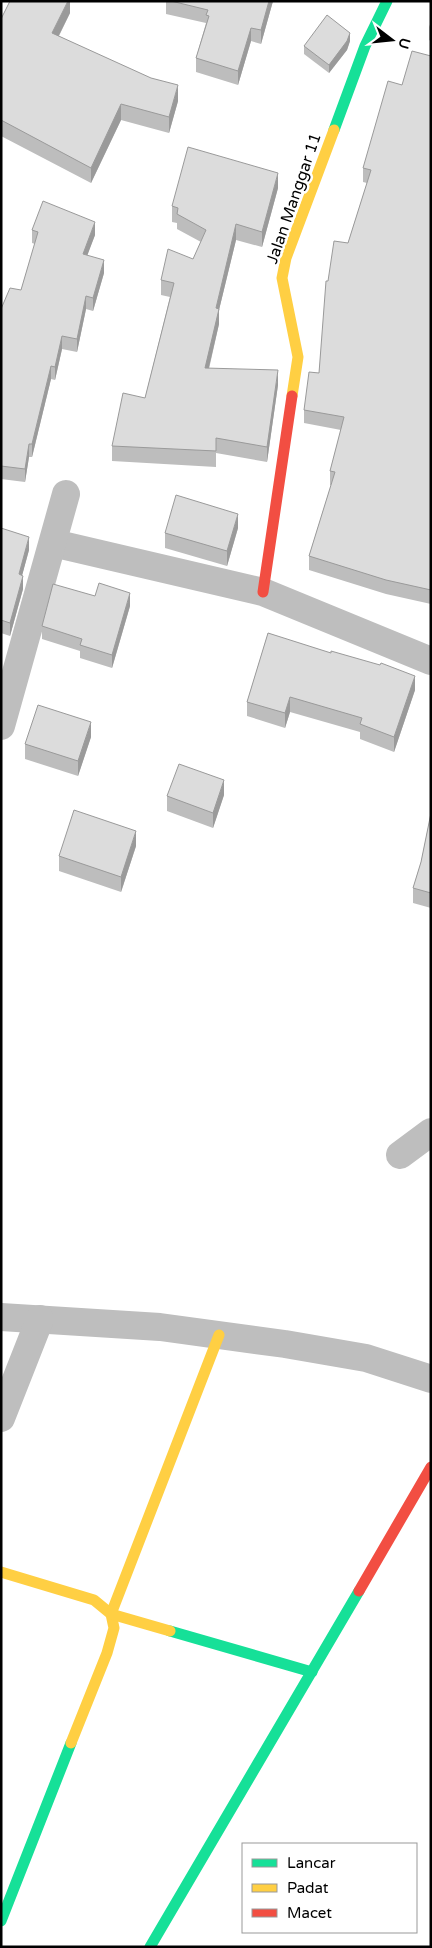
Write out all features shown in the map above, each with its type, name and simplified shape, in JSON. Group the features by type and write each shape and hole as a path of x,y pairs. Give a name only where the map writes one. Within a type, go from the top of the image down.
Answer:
{"street":[{"name":"Jalan Manggar 11","path":"263,592 298,357 282,278 286,258 366,46 387,1"},
{"path":"1,726 12,649 53,542 66,494"},
{"path":"53,542 263,592 431,661"},
{"path":"400,1155 431,1132"},
{"path":"1,1317 160,1327 285,1344 366,1358 431,1380"},
{"path":"1,1418 40,1319"},
{"path":"1,1921 107,1653 114,1628 110,1614 219,1335"},
{"path":"150,1947 431,1467"},
{"path":"1,1572 94,1600 110,1614 312,1672"}],"building":[{"path":"10,1 68,1 52,33 151,78 178,85 169,117 121,104 91,168 1,120 1,19"},
{"path":"171,1 269,1 261,30 251,28 238,71 196,58 209,16 206,15 208,10"},
{"path":"327,15 350,33 347,41 329,65 304,46"},
{"path":"412,51 431,56 431,590 386,580 309,556 335,472 330,471 344,417 304,410 309,372 319,373 326,281 328,281 334,241 348,243 371,170 363,168 388,81 402,85"},
{"path":"188,147 278,173 262,232 236,224 216,308 219,309 205,368 278,370 267,447 216,438 216,451 112,446 123,393 145,398 174,283 161,280 168,249 193,259 206,230 177,214 178,208 172,206"},
{"path":"43,201 95,222 83,254 104,260 93,298 86,296 77,339 62,336 55,367 51,366 32,444 29,444 25,469 1,466 1,309 10,288 21,290 38,232 32,230"},
{"path":"176,495 238,514 227,551 165,533"},
{"path":"1,528 29,537 19,574 23,576 10,623 1,620"},
{"path":"99,583 130,593 112,655 80,645 82,639 42,626 53,584 95,596"},
{"path":"268,633 331,653 331,651 380,665 381,663 415,676 394,737 360,724 362,718 290,697 285,713 247,702"},
{"path":"38,705 91,722 78,761 25,744"},
{"path":"179,764 224,780 213,813 167,796"},
{"path":"74,810 136,831 121,877 59,856"},
{"path":"431,813 431,893 413,888 421,862"}],"traffic: fast":[{"path":"334,130 365,46 387,1"},
{"path":"150,1947 359,1591"},
{"path":"170,1631 312,1672"},
{"path":"1,1921 71,1743"}],"traffic: slow":[{"path":"292,396 298,357 282,278 286,258 334,130"},
{"path":"170,1631 111,1614 219,1335"},
{"path":"1,1572 94,1600 111,1614 114,1628 107,1653 71,1743"}],"traffic: jam":[{"path":"263,592 292,396"},
{"path":"359,1591 431,1467"}]}
